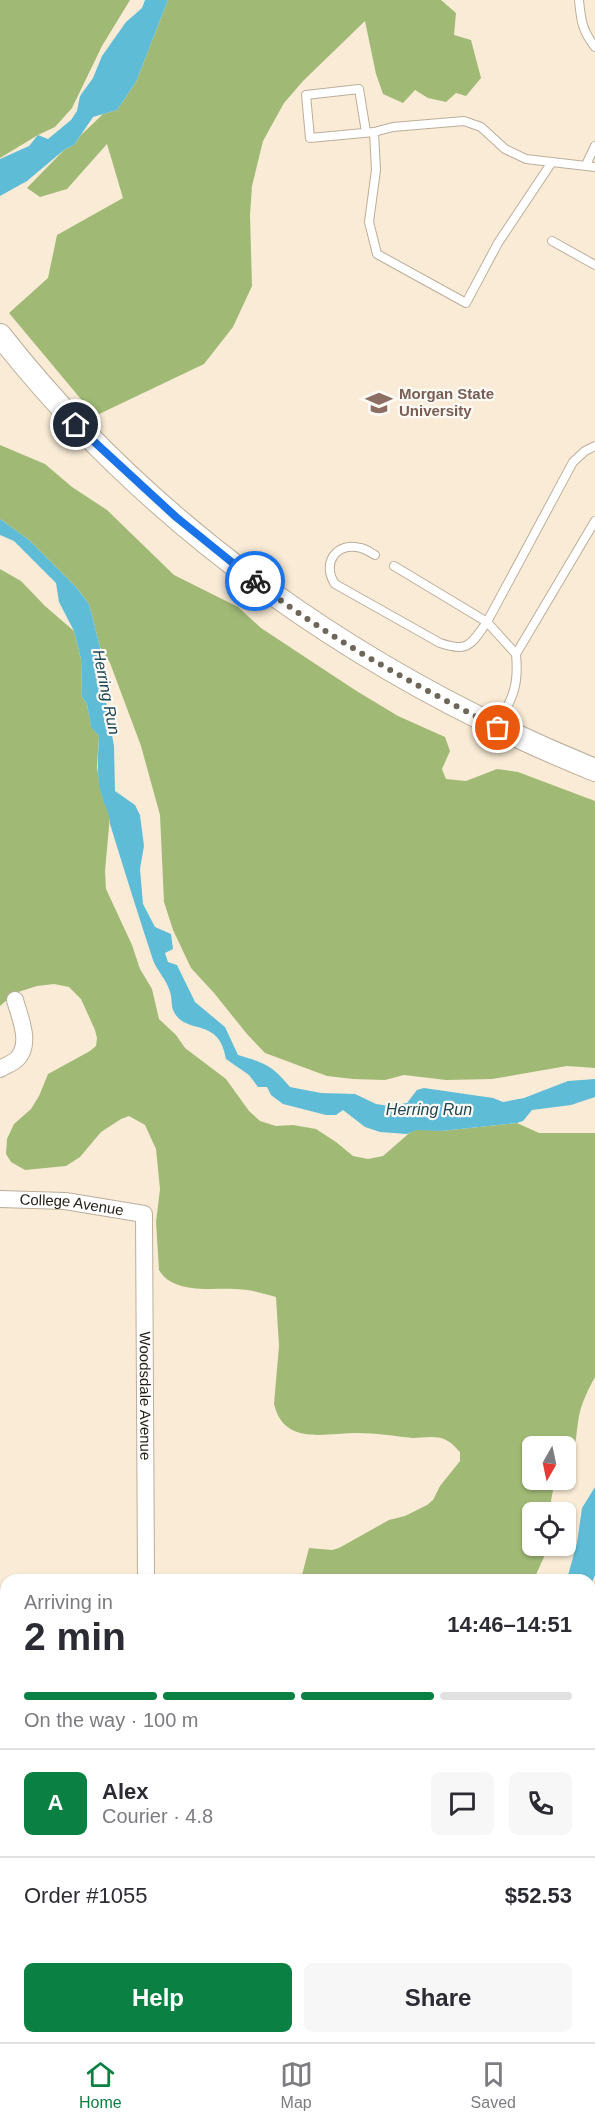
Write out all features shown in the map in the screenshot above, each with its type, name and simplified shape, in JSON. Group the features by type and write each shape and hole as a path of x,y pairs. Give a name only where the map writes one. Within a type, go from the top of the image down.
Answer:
{"main road":[{"path":"0,335 76,425 130,477 184,525 260,585 321,629 432,694 498,728 595,771"}],"street":[{"path":"0,1069 16,1060 23,1050 24,1031 15,1000"},
{"name":"College Avenue","path":"0,1199 65,1201 144,1214"},
{"name":"Woodsdale Avenue","path":"144,1214 146,1574"}],"lane":[{"path":"579,0 582,27 595,47"},
{"path":"552,162 498,243 466,303 377,254 369,222 376,170 370,132 359,89 306,95 310,138 370,132 393,127 464,121 481,127 505,149 526,159 591,166 595,146"},
{"path":"552,241 595,265"},
{"path":"375,555 361,548 348,547 336,552 329,568 335,584 440,643 453,648 470,645 487,622 573,462 585,451 595,446"},
{"path":"498,728 516,688 518,677 516,654 595,521"},
{"path":"394,566 487,622 516,654"}],"green space":[{"path":"0,0 130,0 102,46 72,108 55,127 0,158"},
{"path":"168,0 441,0 456,13 454,35 471,40 481,78 466,96 456,93 446,102 428,98 415,90 403,103 383,94 376,74 365,21 303,81 284,103 263,141 252,186 250,215 252,286 233,327 204,364 95,416 9,313 48,278 57,235 123,198 107,144 67,189 40,197 27,188 64,150 74,145 103,114 117,110 136,82"},
{"path":"0,445 45,464 72,487 107,510 174,575 238,607 261,628 398,716 445,737 450,751 442,769 446,779 466,781 497,769 518,772 595,801 595,1068 567,1066 492,1079 446,1080 404,1075 385,1080 353,1079 327,1076 265,1053 191,968 173,930 164,902 160,815 141,746 110,663 100,647 89,604 76,587 29,540 0,519"},
{"path":"0,569 21,581 74,631 81,659 82,697 87,704 91,726 99,736 97,767 102,797 110,816 105,871 106,889 132,945 140,969 152,989 159,1019 176,1035 185,1048 226,1079 249,1111 260,1121 276,1126 293,1125 316,1129 353,1156 368,1159 383,1156 414,1129 441,1131 517,1123 539,1133 595,1133 595,1377 582,1406 576,1436 522,1436 522,1490 553,1490 551,1502 522,1502 522,1556 544,1556 536,1574 302,1574 309,1548 332,1550 339,1548 389,1520 405,1516 427,1505 433,1500 440,1486 460,1461 460,1452 442,1438 413,1438 364,1433 319,1435 296,1432 287,1426 279,1417 274,1404 279,1346 276,1297 244,1290 183,1286 165,1278 159,1270 156,1222 160,1189 156,1149 145,1125 129,1116 121,1119 101,1132 80,1157 66,1166 25,1170 11,1162 6,1154 7,1139 14,1124 31,1109 48,1074 90,1051 96,1046 97,1038 81,999 69,987 54,984 37,986 15,993 0,1006"}],"water":[{"path":"145,0 168,0 136,82 117,110 93,117 74,145 64,150 27,181 0,196 0,159 29,146 38,135 48,139 71,120 77,111 80,96 93,78 102,56 126,22 142,8"},
{"name":"Herring Run","path":"0,519 29,540 76,587 89,604 100,647 101,674 114,746 115,791 135,805 140,815 144,846 140,869 143,904 155,927 171,934 173,949 165,953 168,962 177,965 195,1002 225,1027 238,1055 267,1066 290,1087 321,1093 355,1094 376,1104 389,1106 407,1103 417,1090 424,1088 493,1098 503,1102 524,1098 568,1081 595,1079 595,1097 571,1105 532,1110 523,1121 517,1123 441,1131 416,1130 407,1134 380,1132 365,1127 343,1110 336,1115 326,1115 283,1104 271,1095 267,1087 258,1087 249,1075 226,1059 222,1045 209,1031 185,1023 178,1018 173,1010 169,988 153,960 102,797 98,774 99,736 91,727 87,704 82,697 81,659 74,631 59,602 56,583 14,541 0,535"},
{"path":"595,1487 595,1574 568,1574 573,1556 576,1556 582,1508"}],"way so far":[{"path":"255,581 321,629 358,652 498,728"}],"place":[{"name":"Morgan State University","path":"379,403"}],"route":[{"path":"76,425 130,477 219,554 255,581"}]}
